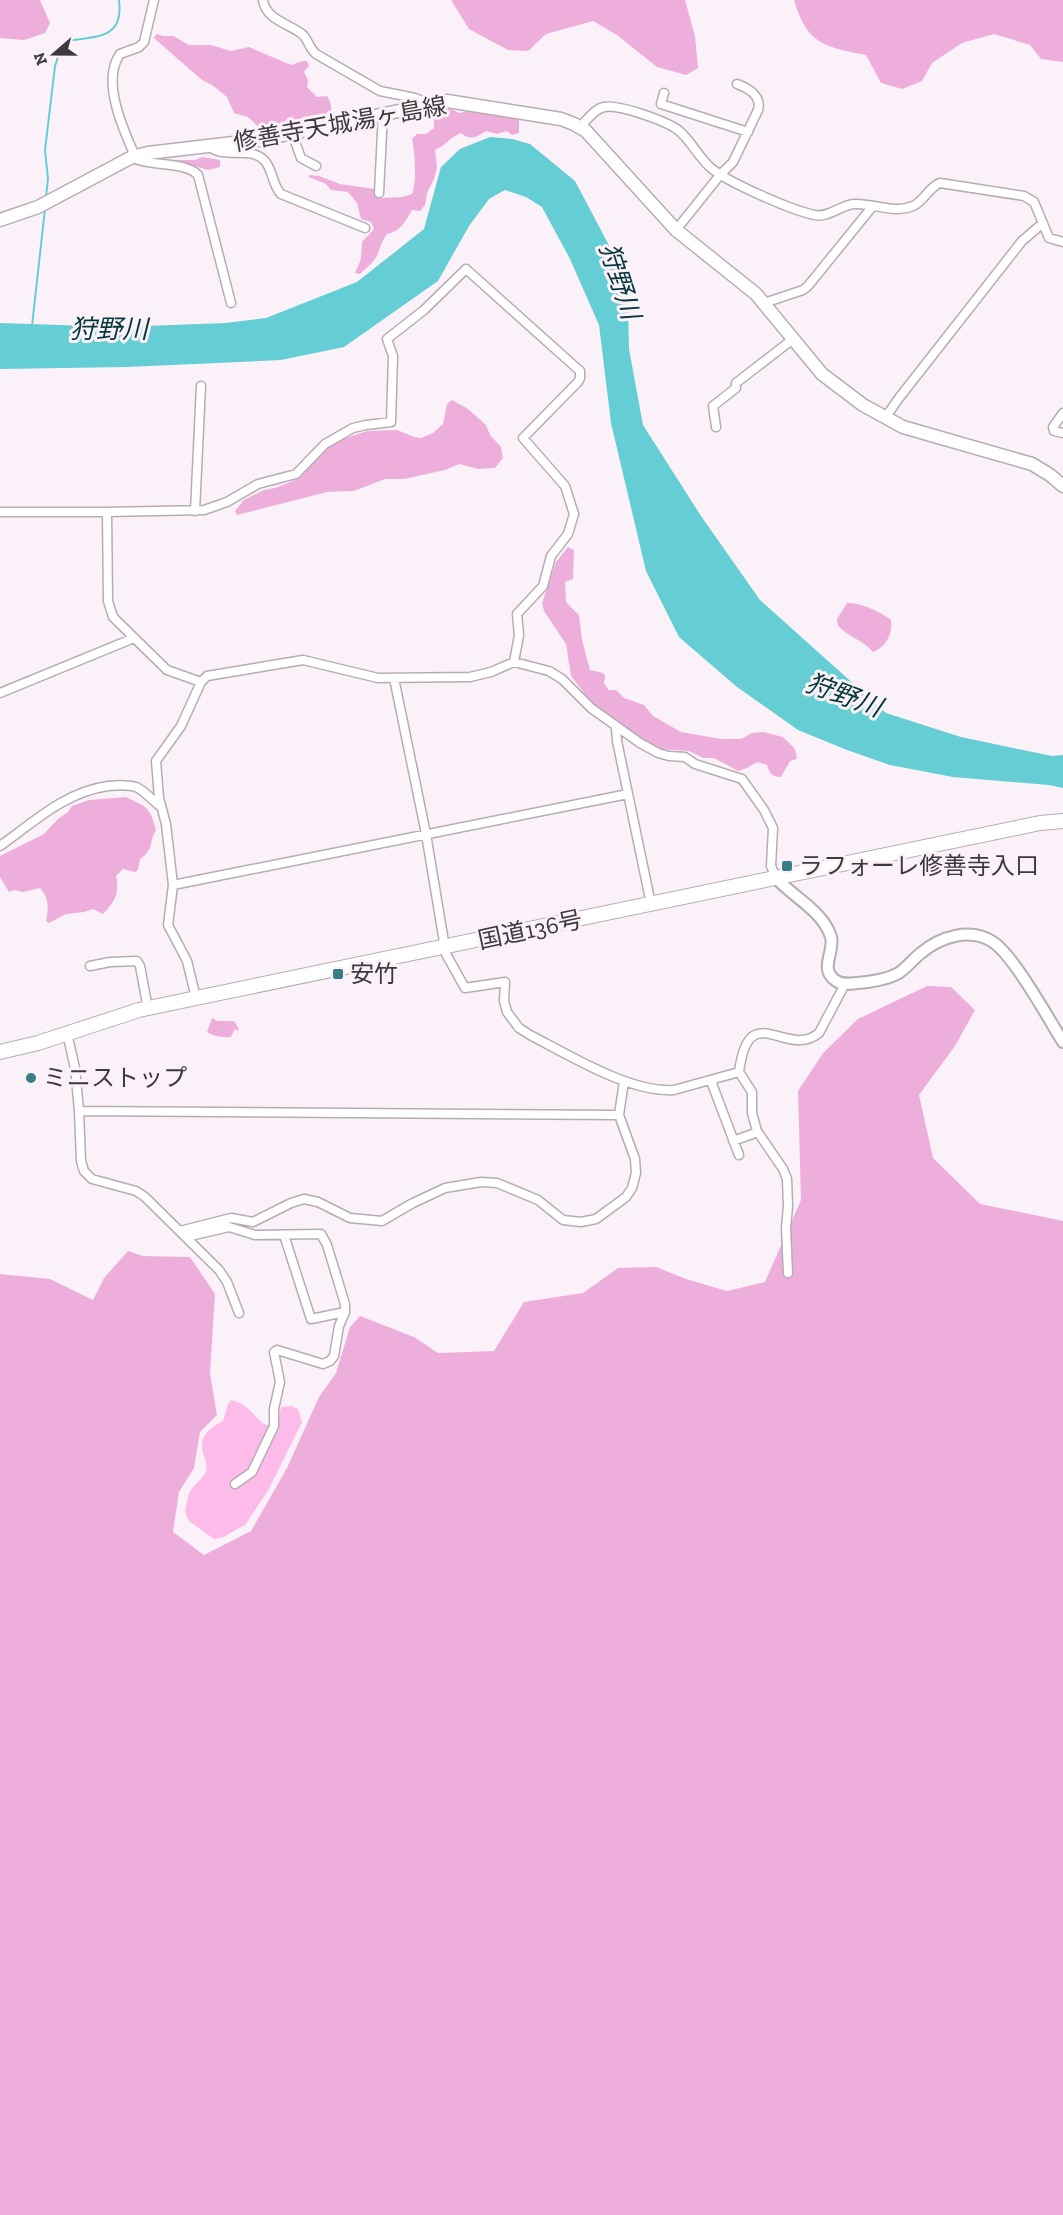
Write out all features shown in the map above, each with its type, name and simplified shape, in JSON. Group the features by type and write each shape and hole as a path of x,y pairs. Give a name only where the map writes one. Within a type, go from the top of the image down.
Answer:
{"highway":[{"name":"国道136号","path":"0,1052 148,1009 196,998 1040,823 1063,821"}],"main road":[{"name":"修善寺天城湯ヶ島線","path":"0,219 38,207 133,156 259,140 383,113 453,101 552,117 580,127 605,150 676,231 742,282 764,303 811,363 832,383 885,418 903,427 1032,464 1063,486"}],"street":[{"path":"154,0 143,44 120,54 114,64 113,89 117,109 133,156 149,163 186,168 198,175 231,303"},
{"path":"260,1 272,16 303,35 316,54 380,91 415,98 430,104"},
{"path":"676,231 733,162 760,105 756,96 737,84"},
{"path":"664,93 662,104 748,132"},
{"path":"580,127 597,110 607,107 651,116 677,129 705,162 720,175 781,203 815,215 825,214 851,204 893,209 912,206 922,200 935,186 944,183 1024,196 1034,202 1049,238 1063,242"},
{"path":"379,193 383,113"},
{"path":"292,133 301,158 316,166"},
{"path":"210,147 226,153 248,153 262,158 267,164 276,189 281,194 365,228"},
{"path":"764,303 808,286 872,207"},
{"path":"885,418 1022,241 1043,223"},
{"path":"0,512 195,511 227,502 258,484 296,474 325,444 353,429 391,422 393,356 386,342 387,339 424,310 466,269 580,371 578,382 523,438 565,486 574,514 568,534 551,556 543,586 518,614 519,635 514,662"},
{"path":"716,427 713,406 736,388 736,383 793,339"},
{"path":"195,511 201,386"},
{"path":"1063,413 1053,427 1054,431 1063,433"},
{"path":"107,512 108,601 113,617 167,670 201,682"},
{"path":"0,693 134,639"},
{"path":"196,998 187,961 168,924 173,885 166,825 158,790 157,759 182,726 201,682 207,676 303,660 375,677 393,678 471,677 492,672 514,662 556,674 591,708 616,728 658,753 686,758 695,764 742,779 764,810 773,828 771,866 776,878 826,925 832,942 827,962 829,971 836,981 845,984 873,982 896,974 922,951 949,937 962,934 984,937 1005,952 1063,1042"},
{"path":"393,678 426,834 447,957 465,988 506,982 505,1007 519,1028 624,1081 666,1091 688,1088 739,1072"},
{"path":"616,728 651,904"},
{"path":"0,846 56,806 94,788 132,786 141,790 162,807"},
{"path":"173,885 628,794"},
{"path":"90,966 110,962 137,961 140,966 148,1009"},
{"path":"788,1273 787,1179 783,1169 758,1132 752,1113 752,1092 739,1072 747,1041 753,1035 766,1034 793,1039 809,1039 819,1033 845,984"},
{"path":"67,1033 75,1068 81,1161 84,1172 92,1179 140,1193 219,1270 227,1282 239,1313"},
{"path":"183,1234 231,1218 253,1222 304,1198 318,1202 350,1218 382,1221 445,1188 481,1182 497,1183 530,1197 544,1204 563,1220 581,1222 596,1219 626,1197 636,1173 634,1159 619,1115 624,1081"},
{"path":"711,1081 739,1155"},
{"path":"79,1111 619,1115"},
{"path":"733,1141 758,1132"},
{"path":"183,1234 229,1227 255,1235 316,1233 323,1236 344,1300 345,1312 339,1326 334,1356 328,1363 323,1364 285,1352 274,1352 280,1383 274,1409 274,1426 252,1472 235,1484"},
{"path":"284,1235 311,1319 345,1312"}],"shaded area":[{"path":"0,0 40,0 50,23 45,33 24,40 0,38"},
{"path":"451,0 685,0 695,36 698,68 686,75 657,67 617,35 593,21 546,34 528,51 508,50 469,29"},
{"path":"794,0 1063,0 1063,62 1041,59 1030,45 994,34 962,43 932,63 922,81 902,89 881,83 866,55 828,46 811,35 799,15"},
{"path":"157,34 173,36 189,45 211,45 231,51 249,47 291,65 307,61 309,66 304,72 308,80 307,87 317,97 327,96 331,108 329,116 327,119 313,120 294,129 265,133 248,117 234,113 227,97 202,80 155,39"},
{"path":"447,108 460,113 472,110 490,115 513,117 519,120 519,133 512,135 507,131 497,134 486,131 470,137 461,133 435,150 437,168 425,205 420,211 412,210 399,228 387,234 373,262 360,274 355,273 361,259 362,242 374,229 371,222 361,219 357,203 348,192 331,190 326,184 309,175 319,176 340,184 374,189 380,198 403,197 412,194 415,167 412,139 417,134 426,134 434,128 434,121 429,114"},
{"path":"202,157 220,160 220,167 208,170 174,160 195,160"},
{"path":"452,400 468,409 486,425 490,435 501,447 503,458 495,468 478,469 459,464 445,470 404,479 385,479 354,491 327,492 237,515 235,511 244,500 264,490 298,479 330,445 343,439 367,431 397,430 421,438 433,433 443,424 447,404"},
{"path":"568,547 574,550 573,579 565,582 566,602 579,615 582,640 590,670 603,673 604,683 609,690 616,690 624,698 644,705 653,716 681,732 721,739 741,739 752,733 763,732 783,737 795,749 797,759 790,761 781,777 771,774 767,765 757,762 738,771 714,758 703,758 689,751 661,749 643,740 595,707 571,676 566,644 544,611 542,603 556,562"},
{"path":"847,603 870,608 891,620 888,639 878,650 873,652 838,626 837,619"},
{"path":"126,797 146,808 152,816 156,830 150,849 140,859 138,870 135,872 123,869 116,876 115,896 103,914 93,909 66,914 49,923 46,921 47,900 40,888 9,892 0,877 0,856 44,834 72,806 89,800"},
{"path":"927,986 951,987 975,1010 955,1046 919,1095 933,1158 980,1204 1063,1221 1063,2215 0,2215 0,1274 50,1279 93,1300 104,1278 128,1251 143,1256 190,1257 215,1294 210,1373 217,1415 200,1432 194,1468 179,1492 173,1532 204,1555 251,1531 287,1468 319,1397 336,1373 350,1327 360,1316 414,1337 438,1353 494,1351 524,1302 583,1293 618,1268 656,1267 727,1291 765,1282 801,1200 798,1091 823,1053 858,1019"},
{"path":"212,1018 217,1021 234,1021 239,1029 238,1031 235,1029 231,1037 212,1035 207,1032"},
{"path":"231,1400 246,1407 269,1426 277,1426 281,1407 291,1406 298,1409 302,1422 269,1489 245,1525 223,1537 214,1539 189,1521 185,1512 190,1491 206,1471 202,1448 203,1439 211,1428 223,1421"}],"water":[{"name":"狩野川","path":"490,137 512,139 530,144 575,181 612,251 628,303 629,349 643,425 701,516 760,600 886,713 961,737 1052,756 1063,755 1063,788 953,777 890,765 847,750 798,730 737,687 679,637 646,571 611,423 599,325 570,259 542,207 526,197 505,190 489,199 469,226 438,281 344,347 281,360 127,367 0,369 0,323 118,327 226,323 266,318 357,282 424,229 441,167 460,149"}],"waterway":[{"path":"46,197 48,179 45,150 55,66 60,51 67,41 98,36 113,29 119,13 119,0"},
{"path":"32,326 45,209"}],"place":[{"name":"ラフォーレ修善寺入口","path":"787,866"},
{"name":"安竹","path":"338,974"},
{"name":"ミニストップ","path":"31,1078"}]}
